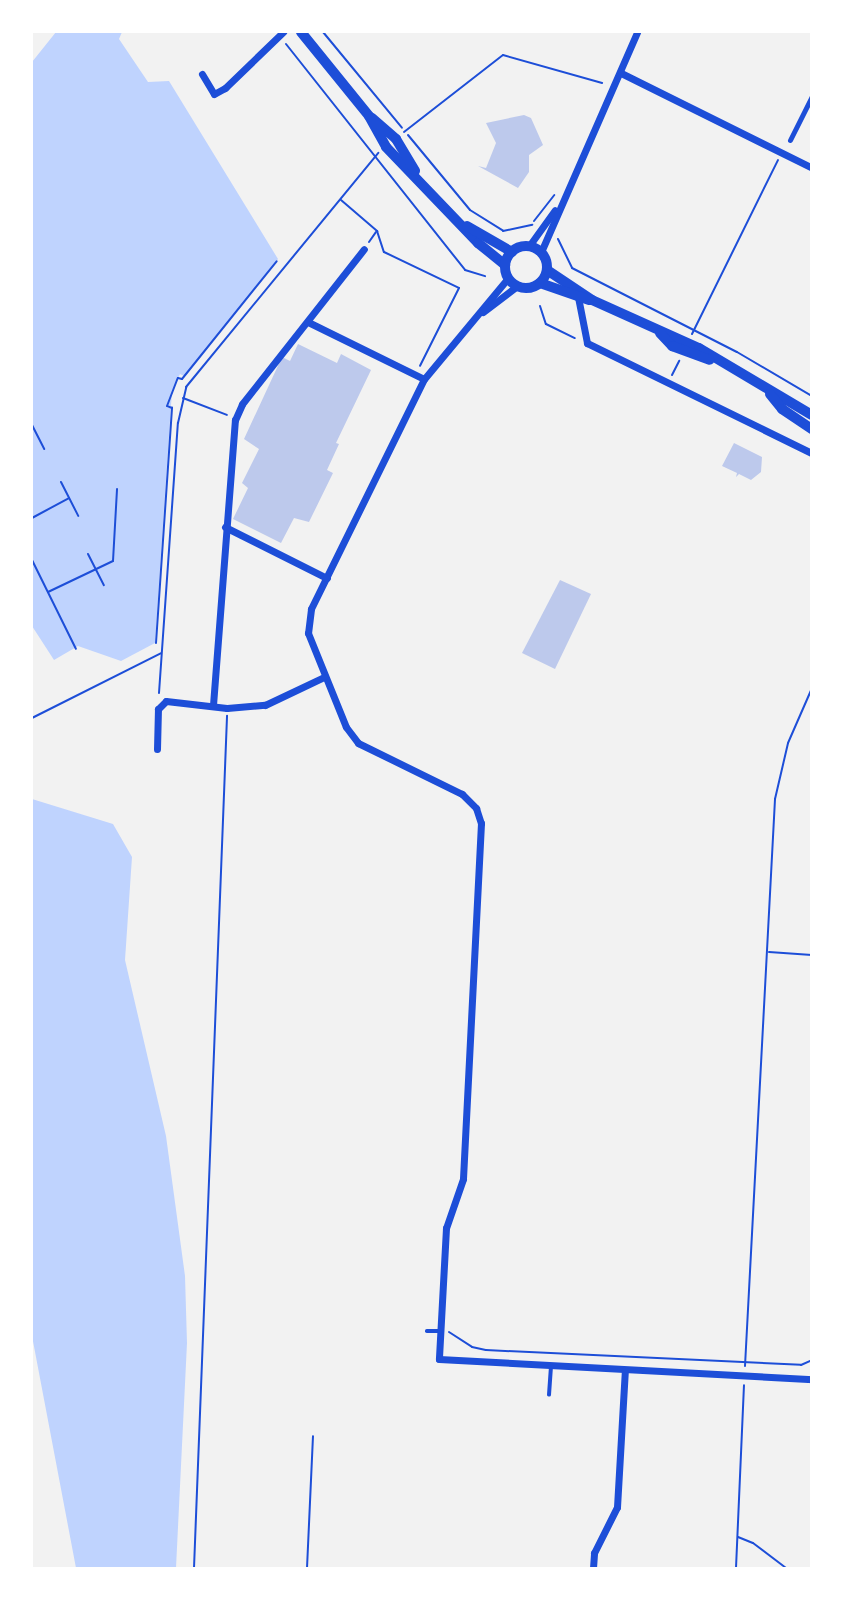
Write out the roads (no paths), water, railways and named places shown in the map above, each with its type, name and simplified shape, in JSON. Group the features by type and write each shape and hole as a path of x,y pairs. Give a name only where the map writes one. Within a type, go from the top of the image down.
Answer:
{"main road":[{"path":"300,32 369,116 396,139 418,178"},
{"path":"369,116 386,147 505,265 508,278 517,286 529,288 540,283 547,270"},
{"path":"464,225 512,252"},
{"path":"505,265 512,252 529,246 541,252 547,270 592,300 714,360 811,415"},
{"path":"540,283 578,298 592,300"},
{"path":"770,394 782,409 811,427"}],"street":[{"path":"541,252 550,233 556,209 621,73 637,32"},
{"path":"202,74 214,94 281,35"},
{"path":"621,73 811,168"},
{"path":"790,140 811,96"},
{"path":"529,246 538,228 556,209"},
{"path":"213,705 225,527 236,418 242,404 364,249"},
{"path":"508,278 483,313 424,379 311,610 308,633 324,677 358,743 462,794 476,807 481,823 463,1179 446,1228 439,1359 811,1379"},
{"path":"483,313 517,286"},
{"path":"578,298 587,344 811,453"},
{"path":"308,322 424,379"},
{"path":"225,527 327,578"},
{"path":"157,749 161,704 213,705 227,708 265,705 324,677"},
{"path":"593,1569 594,1553 617,1507 625,1370"}],"lane":[{"path":"427,1331 440,1331"},
{"path":"549,1395 551,1366"}],"water":[{"path":"56,32 122,32 119,39 148,82 169,81 278,259 184,376 180,374 172,391 155,643 121,661 78,646 54,660 32,626 32,62"},
{"path":"32,799 113,824 132,857 125,960 166,1136 185,1276 187,1343 176,1568 76,1568 32,1336"}]}
